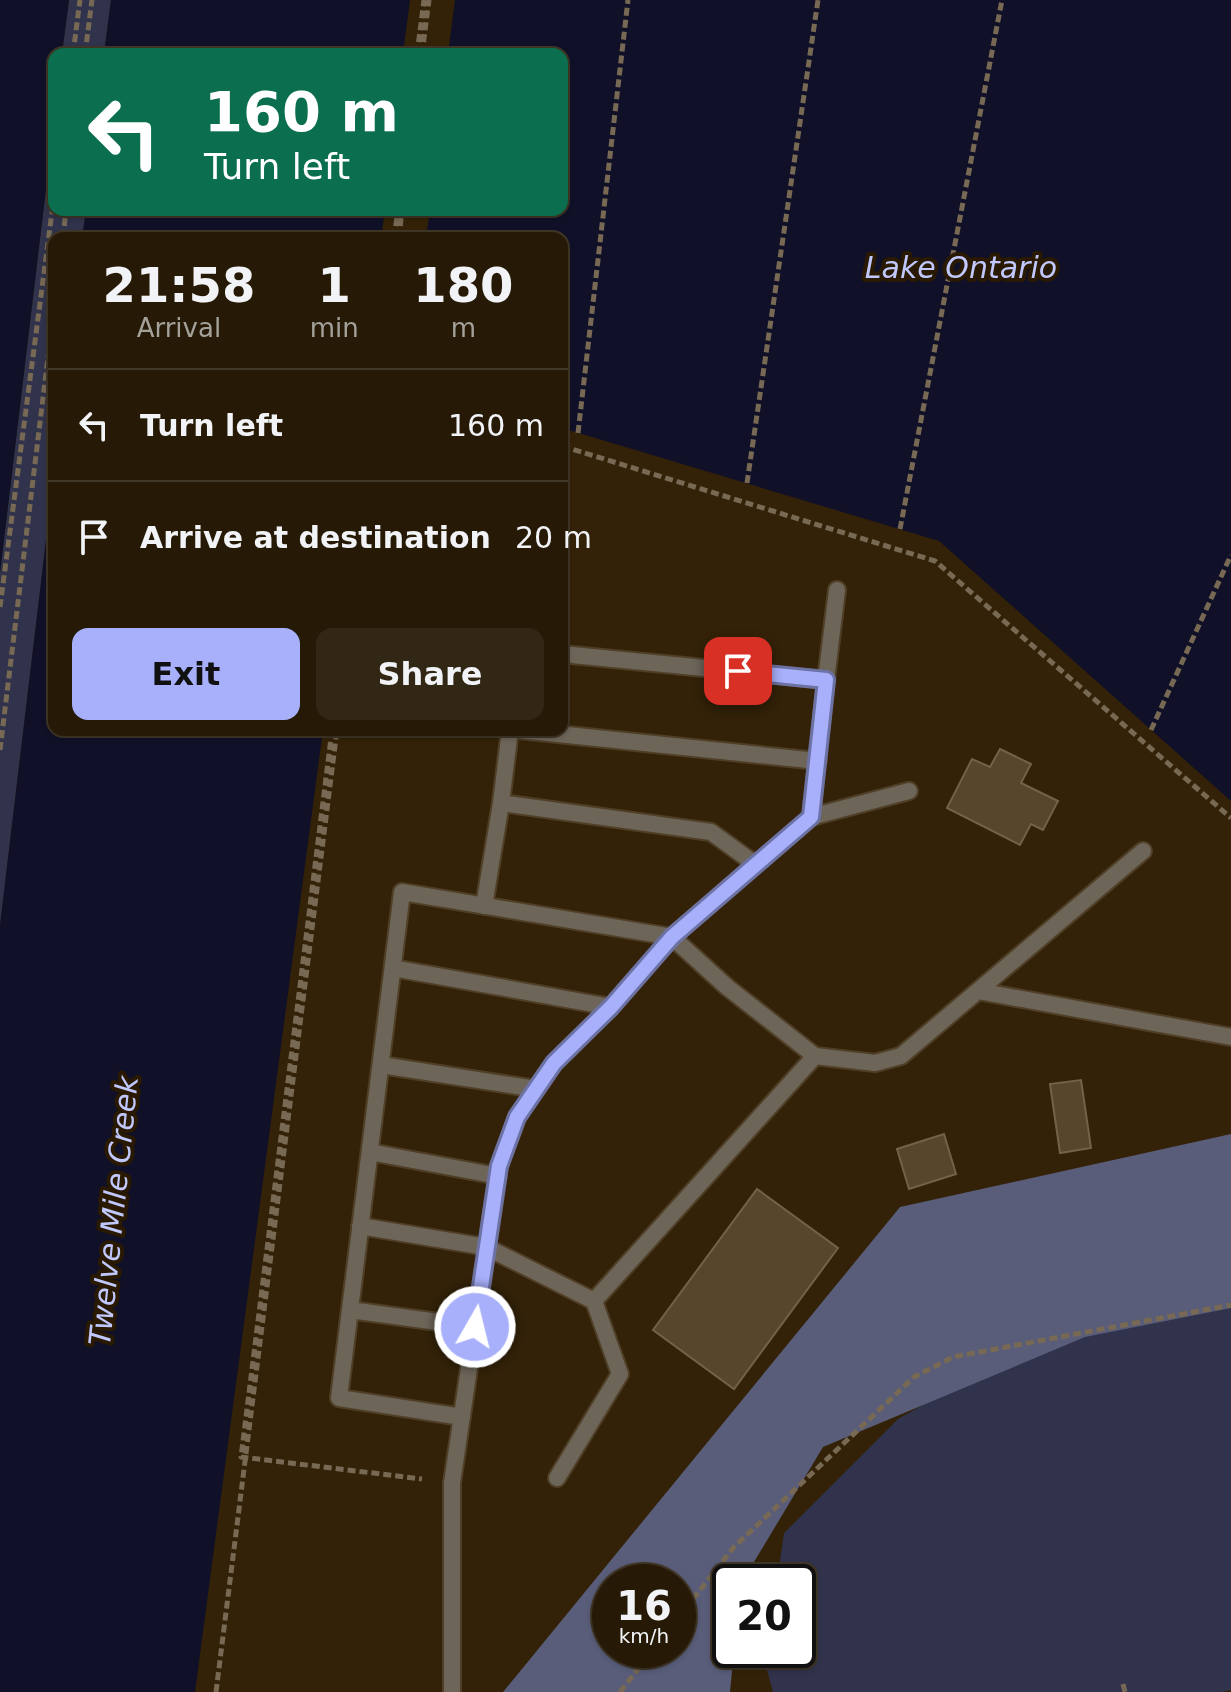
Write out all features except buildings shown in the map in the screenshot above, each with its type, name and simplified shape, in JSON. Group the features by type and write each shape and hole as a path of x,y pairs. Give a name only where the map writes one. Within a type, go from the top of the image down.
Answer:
{"street":[{"path":"811,817 837,590"},
{"path":"568,655 826,680"},
{"path":"568,735 818,761"},
{"path":"484,906 509,736"},
{"path":"452,1692 452,1483 498,1176 517,1117 554,1063 611,1007 672,937 811,817 909,791"},
{"path":"501,803 711,832 755,864"},
{"path":"462,1417 339,1398 402,892 672,937 727,987 815,1056 875,1063 901,1056 1143,851"},
{"path":"393,968 611,1007"},
{"path":"978,991 1231,1037"},
{"path":"594,1301 815,1056"},
{"path":"381,1065 536,1089"},
{"path":"370,1152 498,1176"},
{"path":"360,1226 486,1247 594,1301 620,1374 557,1478"},
{"path":"350,1310 475,1327"}],"path":[{"path":"74,48 80,0"},
{"path":"86,48 92,0"},
{"path":"421,48 426,0"},
{"path":"578,433 628,0"},
{"path":"747,483 818,0"},
{"path":"900,529 1002,0"},
{"path":"0,607 48,243"},
{"path":"0,750 48,357"},
{"path":"568,448 935,561 1231,818"},
{"path":"1151,730 1231,555"},
{"path":"334,736 241,1457 422,1479"},
{"path":"216,1692 334,736"},
{"path":"696,1595 734,1547 914,1377 953,1357 1231,1305"},
{"path":"620,1692 639,1668"},
{"path":"1123,1684 1125,1692"}],"shaded area":[{"path":"69,0 111,0 105,48 63,48"},
{"path":"48,172 48,216 85,216 83,232 48,232 48,524 0,925 0,573"},
{"path":"1231,1134 1231,1308 1085,1337 823,1447 753,1564 712,1564 712,1668 732,1668 730,1692 503,1692 592,1583 592,1668 696,1668 696,1564 608,1564 900,1207"},
{"path":"1231,1301 1231,1690 773,1692 766,1668 816,1668 816,1564 780,1564 784,1533 898,1419 1063,1327"}],"water":[{"path":"0,0 69,0 63,48 48,48 48,172 0,573"},
{"path":"111,0 410,0 404,48 105,48"},
{"name":"Lake Ontario","path":"455,0 1231,0 1231,801 939,541 568,430 568,232 427,232 429,216 568,216 568,48 449,48"},
{"path":"85,216 384,216 382,232 83,232"},
{"name":"Twelve Mile Creek","path":"48,524 48,736 322,736 195,1692 0,1692 0,925"}],"route":[{"path":"475,1327 499,1166 517,1117 554,1063 611,1007 672,937 811,817 826,680 738,671"}]}
